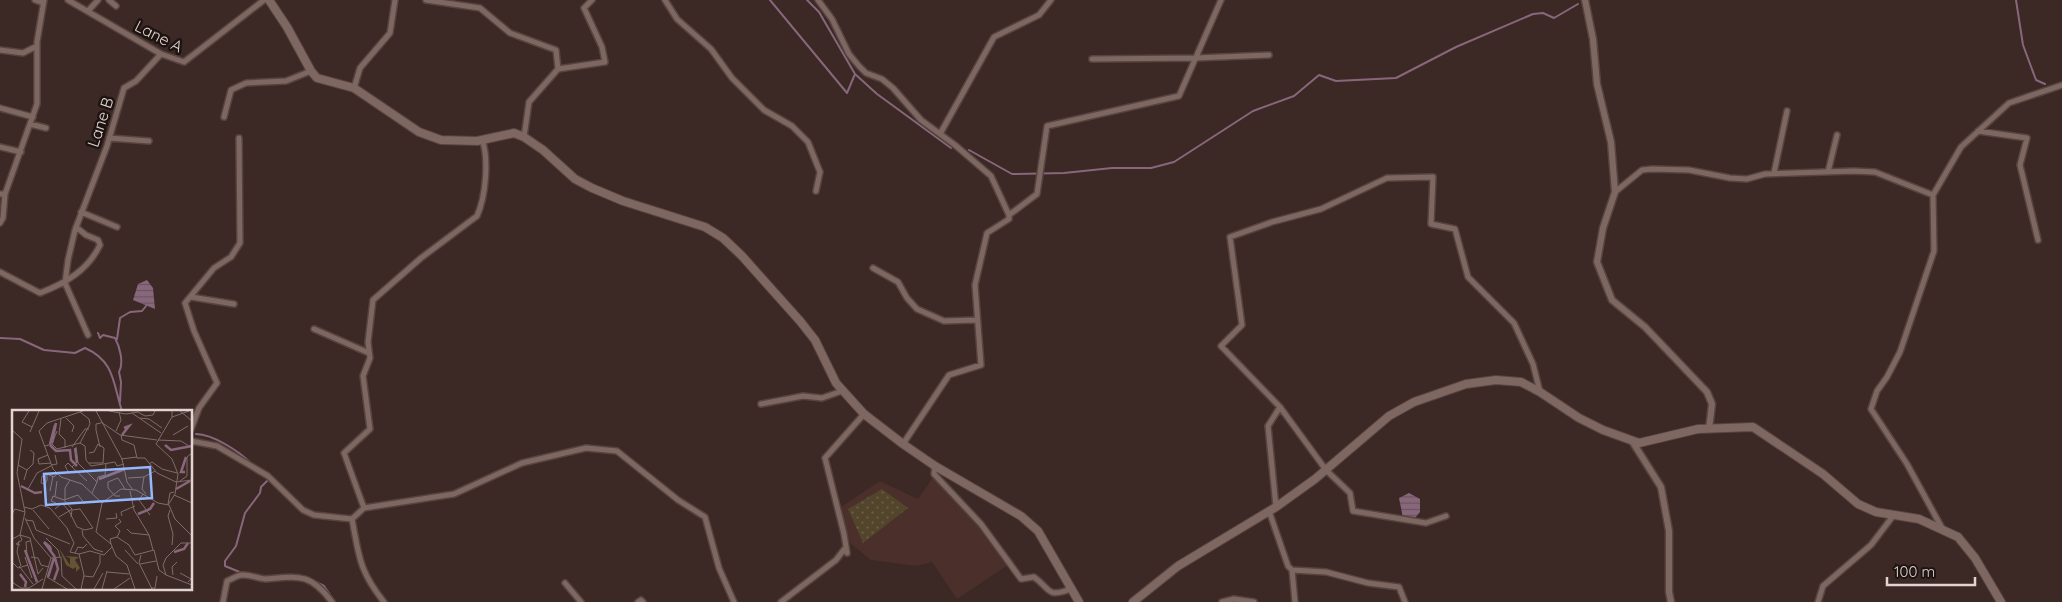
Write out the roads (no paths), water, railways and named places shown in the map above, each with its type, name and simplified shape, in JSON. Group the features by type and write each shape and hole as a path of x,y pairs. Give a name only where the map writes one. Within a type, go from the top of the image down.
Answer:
{"main road":[{"path":"269,0 288,27 311,71 318,78 354,88 419,132 441,140 482,139 514,133 524,136 543,150 575,179 592,188 623,201 704,226 723,238 742,256 815,340 842,391 864,414 936,466 1021,516 1032,526 1052,554 1079,602"},
{"path":"1133,602 1178,566 1276,507 1326,470 1389,416 1414,402 1466,384 1496,380 1521,382 1540,392 1579,418 1603,430 1639,443 1698,429 1754,427 1823,474 1858,504 1894,516 1919,519 1958,537 1975,558 2001,602"}],"street":[{"path":"0,223 3,194 21,152 36,104 37,46 44,1 34,0"},
{"name":"Lane A","path":"68,0 161,54 184,62 264,0"},
{"path":"88,11 98,0"},
{"path":"109,0 116,6"},
{"path":"354,88 360,68 390,33 395,0"},
{"path":"426,0 480,8 510,33 556,50 558,69"},
{"path":"479,0 480,8"},
{"path":"524,136 529,102 558,69 605,62 602,47 584,8 592,0"},
{"path":"665,0 677,19 711,49 732,78 764,110 792,126 808,142 820,172 816,191"},
{"path":"818,0 832,19 848,54 866,73 882,79 894,88 915,115 991,176 1009,215"},
{"path":"940,134 994,37 1039,15 1051,0"},
{"path":"903,444 950,375 981,365 976,320 975,285 988,232 1009,218 1009,215 1037,194 1046,126 1179,96 1220,0"},
{"path":"1584,0 1593,39 1598,84 1611,142 1615,192 1602,228 1597,262 1612,300 1645,327 1698,380 1712,404 1709,428"},
{"path":"0,50 23,53 37,46"},
{"name":"Lane B","path":"66,283 76,227 110,138 124,88 136,82 161,54"},
{"path":"1092,58 1196,58 1269,55"},
{"path":"224,117 231,90 246,83 286,81 311,71"},
{"path":"1942,528 1906,464 1871,409 1877,391 1887,377 1900,352 1934,251 1933,195 1960,146 2010,103 2062,85"},
{"path":"0,108 32,117"},
{"path":"1774,173 1787,111"},
{"path":"30,124 46,128"},
{"path":"1978,131 2027,138 2020,165 2038,240"},
{"path":"1828,172 1837,135"},
{"path":"110,138 149,141"},
{"path":"192,426 199,408 217,383 184,303 214,268 231,257 240,243 239,138"},
{"path":"364,508 344,453 370,429 363,376 370,358 373,300 479,213 485,161 482,139"},
{"path":"0,147 21,152"},
{"path":"1615,192 1642,170 1689,170 1739,179 1774,173 1875,172 1933,195"},
{"path":"1446,516 1426,523 1352,511 1350,493 1326,470 1280,407 1221,346 1242,324 1230,237 1272,222 1321,209 1387,178 1433,177 1431,224 1455,229 1468,278 1514,323 1532,364 1540,392"},
{"path":"81,212 117,227"},
{"path":"0,272 40,292 66,283 94,257 100,245 98,240 86,235 76,227"},
{"path":"873,268 898,282 907,298 917,309 944,321 976,320"},
{"path":"66,283 88,335"},
{"path":"191,297 234,304"},
{"path":"314,329 369,352"},
{"path":"761,404 803,396 822,398 842,391"},
{"path":"1276,507 1268,426 1280,407"},
{"path":"847,554 825,458 864,414"},
{"path":"192,441 217,446 268,476 303,510 314,515 352,519 364,508 454,494 522,463 586,448 617,451 678,500 705,517 720,568 734,602"},
{"path":"1632,441 1660,487 1669,531 1669,592 1671,602"},
{"path":"936,466 934,474 981,524 1021,579 1034,577 1049,592 1056,594 1071,589"},
{"path":"1268,511 1288,566 1292,570 1295,602"},
{"path":"1818,602 1824,586 1871,545 1894,516"},
{"path":"352,519 362,567 369,583 384,602"},
{"path":"781,602 836,560 846,547"},
{"path":"1292,570 1326,572 1368,583 1399,587 1405,602"},
{"path":"223,602 227,581 242,575 264,579 284,575 308,579 322,588 332,602"},
{"path":"565,583 581,602"},
{"path":"1222,602 1234,599 1254,602"},
{"path":"638,602 641,600 643,602"}],"waterway":[{"path":"770,0 847,93 855,74 877,94 951,148"},
{"path":"807,0 819,12 855,74"},
{"path":"2016,0 2023,45 2036,80 2045,84"},
{"path":"969,150 1012,174 1064,173 1112,168 1151,168 1174,162 1253,111 1294,96 1319,75 1336,81 1396,78 1456,47 1533,14 1543,13 1554,18 1578,4"},
{"path":"117,339 120,318 130,312 142,311 146,306"},
{"path":"98,333 100,338 103,335 115,338 121,355 119,372 121,382 120,402"},
{"path":"0,338 20,339 44,350 75,353 85,348 95,353 108,367 122,410"},
{"path":"196,434 210,437 226,444 252,464"},
{"path":"242,573 225,566 225,561 236,546 245,513 260,493 261,487 269,479"},
{"path":"269,576 294,575"},
{"path":"306,577 324,586 335,602"}]}
